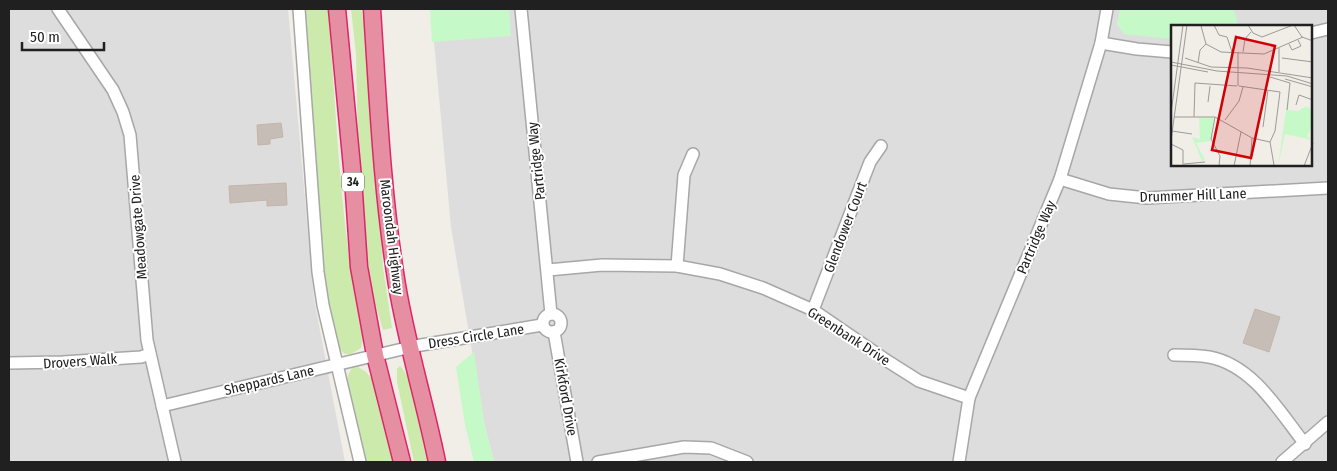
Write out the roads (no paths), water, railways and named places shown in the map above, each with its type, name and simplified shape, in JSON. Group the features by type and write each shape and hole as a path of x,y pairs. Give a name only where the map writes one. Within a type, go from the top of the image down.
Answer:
{"highway":[{"name":"34","path":"337,9 353,178 359,267 375,355 402,462"},
{"name":"Maroondah Highway","path":"372,9 384,180 391,243 410,347 437,462"}],"street":[{"name":"Meadowgate Drive","path":"58,9 113,90 123,112 130,135 145,323 150,354 176,462"},
{"path":"300,9 318,272 323,305 360,462"},
{"name":"Partridge Way","path":"521,9 552,314"},
{"name":"Partridge Way","path":"958,462 969,398 1060,179 1101,43 1107,9"},
{"path":"1312,34 1328,29"},
{"path":"1101,43 1171,52"},
{"name":"Glendower Court","path":"813,310 870,162 881,146"},
{"path":"677,266 684,175 693,154"},
{"name":"Drummer Hill Lane","path":"1060,179 1109,194 1147,198 1328,188"},
{"name":"Greenbank Drive","path":"548,270 602,266 677,266 720,274 763,288 813,310 888,362 919,380 969,398"},
{"path":"552,314 560,320 559,329 554,332 548,332 542,326 544,318 552,314"},
{"name":"Dress Circle Lane","path":"375,355 410,347 542,326"},
{"name":"Kirkford Drive","path":"554,332 577,462"},
{"name":"Drovers Walk","path":"9,363 63,362 150,354"},
{"name":"Sheppards Lane","path":"162,406 375,355"},
{"path":"1174,355 1210,357 1236,367 1252,379 1305,444"},
{"path":"1282,462 1305,444 1328,422"},
{"path":"598,462 684,447 710,448 747,462"}]}
